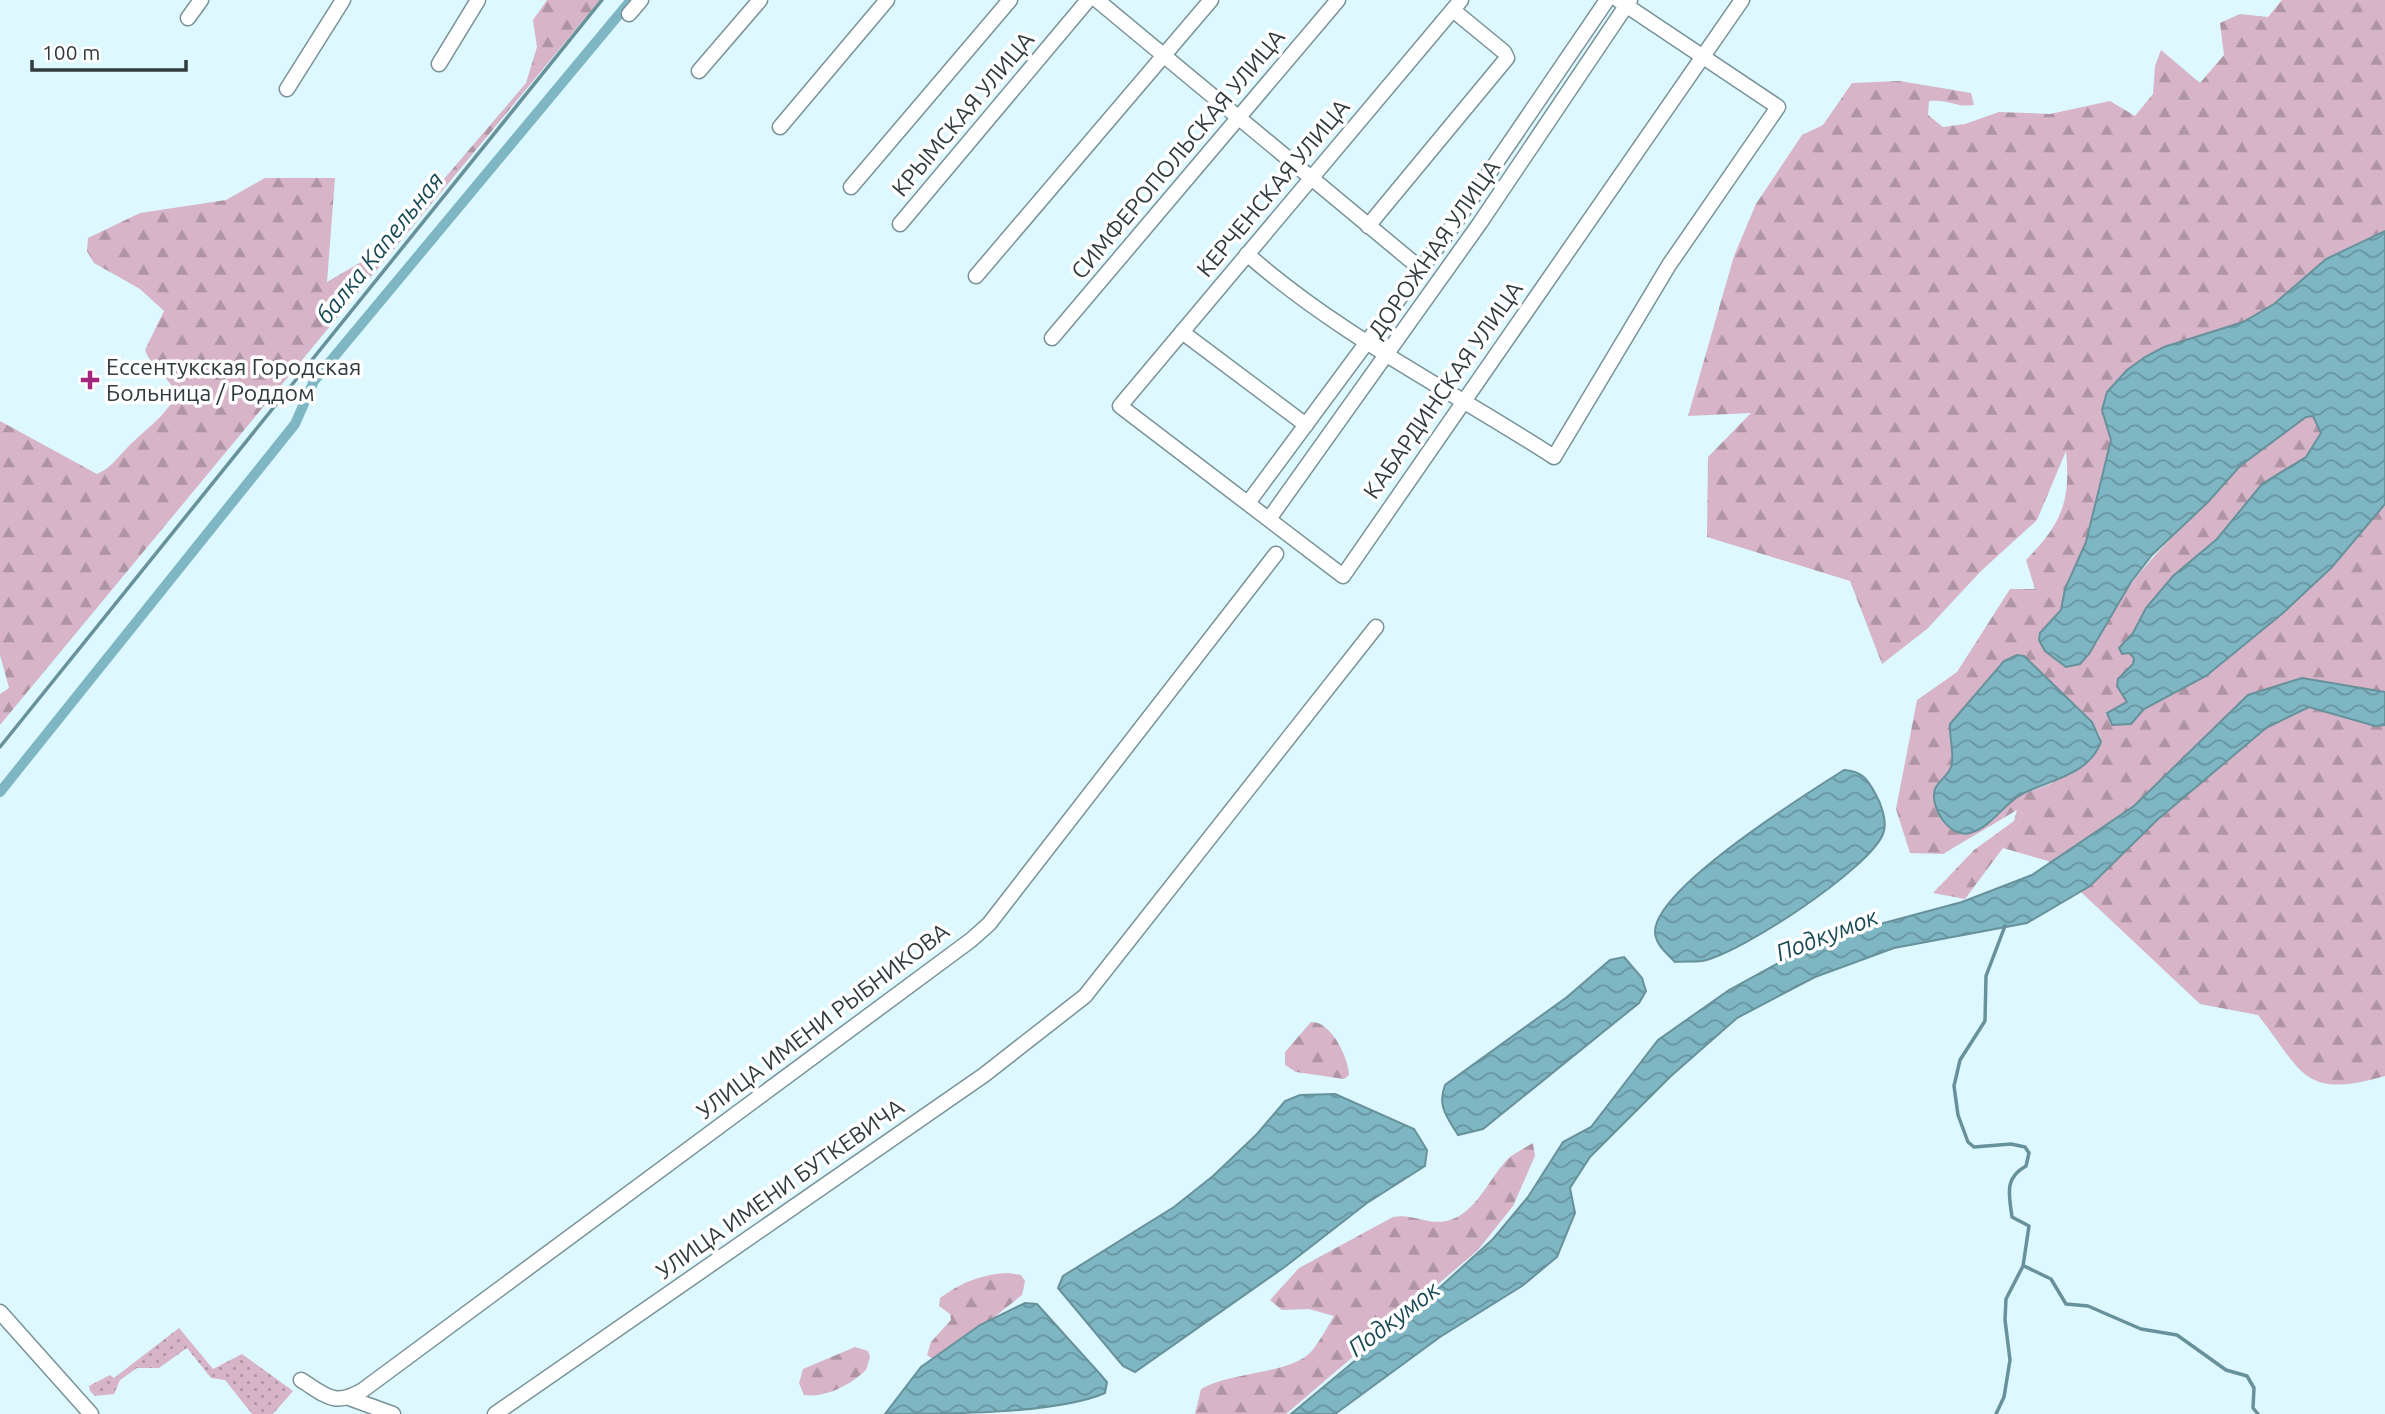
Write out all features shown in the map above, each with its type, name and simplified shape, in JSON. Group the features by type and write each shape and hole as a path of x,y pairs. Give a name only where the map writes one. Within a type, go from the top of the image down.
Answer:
{"street":[{"path":"188,19 201,0"},
{"path":"287,89 343,0"},
{"path":"439,64 478,0"},
{"path":"629,14 641,0"},
{"path":"699,71 760,0"},
{"path":"780,127 887,0"},
{"path":"851,187 1010,0"},
{"name":"КРЫМСКАЯ УЛИЦА","path":"900,224 1088,0"},
{"path":"1097,0 1421,269"},
{"path":"976,276 1211,0"},
{"name":"СИМФЕРОПОЛЬСКАЯ УЛИЦА","path":"1052,338 1338,0"},
{"name":"ДОРОЖНАЯ УЛИЦА","path":"1248,503 1489,176 1607,0"},
{"name":"КАБАРДИНСКАЯ УЛИЦА","path":"1120,406 1343,576 1742,0"},
{"path":"1247,254 1283,286 1365,343 1554,457 1567,430 1669,265 1778,107 1625,2"},
{"name":"ДОРОЖНАЯ УЛИЦА","path":"1269,519 1387,356 1625,2"},
{"path":"1367,226 1507,58 1457,5"},
{"name":"КЕРЧЕНСКАЯ УЛИЦА","path":"1120,406 1457,5"},
{"path":"1182,332 1306,425"},
{"name":"УЛИЦА ИМЕНИ РЫБНИКОВА","path":"349,1398 989,924 1276,554"},
{"name":"УЛИЦА ИМЕНИ БУТКЕВИЧА","path":"495,1414 984,1075 1085,996 1376,627"},
{"path":"0,1312 91,1414"},
{"path":"301,1380 335,1400 349,1398 393,1414"}],"green space":[{"path":"547,0 600,0 0,725 0,694 9,688 0,655 0,421 97,474 110,466 159,418 177,395 145,350 164,311 140,289 94,263 87,251 88,238 140,213 226,200 265,178 335,178 327,282 385,248 526,83 537,47 533,20"},
{"path":"2282,0 2385,0 2385,231 2326,259 2274,304 2243,322 2164,347 2127,370 2107,392 2102,410 2111,440 2086,542 2065,589 2061,610 2040,633 2097,643 2106,622 2130,585 2173,536 2241,465 2306,417 2313,416 2321,433 2306,457 2262,484 2217,539 2173,576 2146,608 2133,633 2120,648 2134,658 2133,665 2118,686 2126,695 2131,724 2144,709 2206,676 2283,613 2332,567 2385,504 2385,1076 2336,1085 2307,1076 2296,1066 2258,1015 2200,1004 2048,861 2003,848 1965,899 1933,893 1974,850 2014,821 2017,810 1943,854 1910,853 1896,809 1917,700 1957,672 2010,589 2035,589 2026,560 2048,535 2061,512 2067,485 2066,451 2037,520 1981,571 1927,629 1882,664 1850,581 1707,537 1708,457 1751,413 1688,416 1734,256 1756,204 1802,135 1823,125 1852,83 1900,81 1971,93 1974,105 1929,101 1928,115 1943,127 1965,124 1999,112 2050,114 2110,101 2135,116 2153,94 2155,66 2161,50 2200,83 2224,55 2220,23 2240,14 2268,17","holes":["2017,655 2024,656 2092,722 2100,736 2091,760 2050,784 2018,796 1989,822 1940,815 1936,793 1951,764 1950,724 1983,685"]},
{"path":"1311,1022 1325,1027 1337,1041 1348,1068 1349,1075 1344,1079 1296,1072 1285,1065 1285,1052"},
{"path":"1533,1143 1535,1156 1513,1206 1478,1250 1286,1414 1195,1414 1201,1389 1227,1379 1288,1365 1300,1360 1317,1345 1334,1316 1309,1309 1282,1310 1270,1300 1299,1268 1393,1217 1407,1216 1439,1222 1457,1217 1475,1203 1510,1157"},
{"path":"1007,1273 1021,1275 1025,1281 1022,1295 973,1334 933,1359 927,1355 931,1342 951,1320 950,1314 939,1306 940,1298 972,1280"},
{"path":"179,1328 213,1369 242,1354 293,1391 273,1414 252,1414 225,1380 211,1378 187,1348 159,1368 137,1368 120,1380 114,1394 95,1396 90,1391 89,1386 110,1375 114,1378"},
{"path":"855,1347 868,1351 870,1357 866,1370 837,1389 804,1395 799,1383 803,1369"}],"water":[{"path":"2385,231 2385,504 2332,567 2283,613 2206,676 2144,709 2131,724 2112,725 2107,713 2127,702 2117,686 2118,679 2133,664 2134,658 2129,653 2122,654 2119,648 2133,633 2146,608 2173,576 2217,539 2262,484 2306,457 2321,433 2313,416 2306,417 2240,466 2208,502 2152,555 2131,582 2089,654 2080,664 2066,667 2045,651 2039,640 2040,633 2061,610 2065,589 2086,542 2111,440 2102,410 2107,392 2127,370 2145,357 2164,347 2243,322 2274,304 2326,259"},
{"path":"2017,655 2024,656 2092,722 2101,742 2095,753 2078,769 2022,794 1985,826 1963,834 1955,831 1943,820 1934,796 1936,786 1951,767 1950,724 2004,661"},
{"path":"2302,678 2385,692 2385,725 2375,726 2309,707 2266,728 2157,820 2090,886 2027,923 1894,948 1815,977 1737,1018 1671,1076 1590,1157 1570,1188 1575,1213 1557,1257 1522,1286 1440,1337 1335,1414 1291,1414 1405,1319 1493,1239 1528,1197 1563,1142 1591,1127 1658,1040 1729,990 1806,948 1869,927 1962,902 2032,875 2134,806 2248,695"},
{"path":"1844,770 1855,772 1866,779 1881,807 1884,829 1873,849 1830,888 1744,943 1702,961 1675,962 1659,945 1655,931 1662,912 1680,891 1736,843"},
{"path":"1624,957 1642,978 1646,991 1639,1003 1483,1129 1458,1135 1443,1105 1445,1085 1567,997 1610,960"},
{"path":"1335,1094 1414,1129 1427,1150 1425,1166 1367,1203 1286,1266 1135,1372 1123,1366 1058,1288 1063,1276 1174,1207 1213,1176 1257,1134 1285,1101 1300,1095"},
{"path":"1025,1303 1037,1304 1100,1374 1107,1382 1105,1393 1084,1400 1030,1409 885,1414 921,1367 980,1325"}],"waterway":[{"name":"балка Капельная","path":"0,747 602,0"},
{"path":"0,792 295,424 314,381 631,0"},
{"path":"1996,1414 2004,1397 2010,1360 2005,1320 2006,1299 2023,1266 2029,1226 2012,1217 2010,1187 2014,1176 2026,1166 2029,1153 2025,1147 2011,1144 1974,1147 1968,1142 1958,1115 1954,1086 1960,1060 1985,1021 1986,976 2005,926"},
{"path":"2024,1266 2051,1279 2066,1304 2088,1306 2141,1329 2177,1335 2226,1370 2247,1376 2254,1388 2253,1408 2258,1414"}],"place":[{"name":"Ессентукская Городская Больница / Роддом","path":"90,380"}],"water label":[{"name":"Подкумок","path":"1827,935"},
{"name":"Подкумок","path":"1394,1319"}]}
